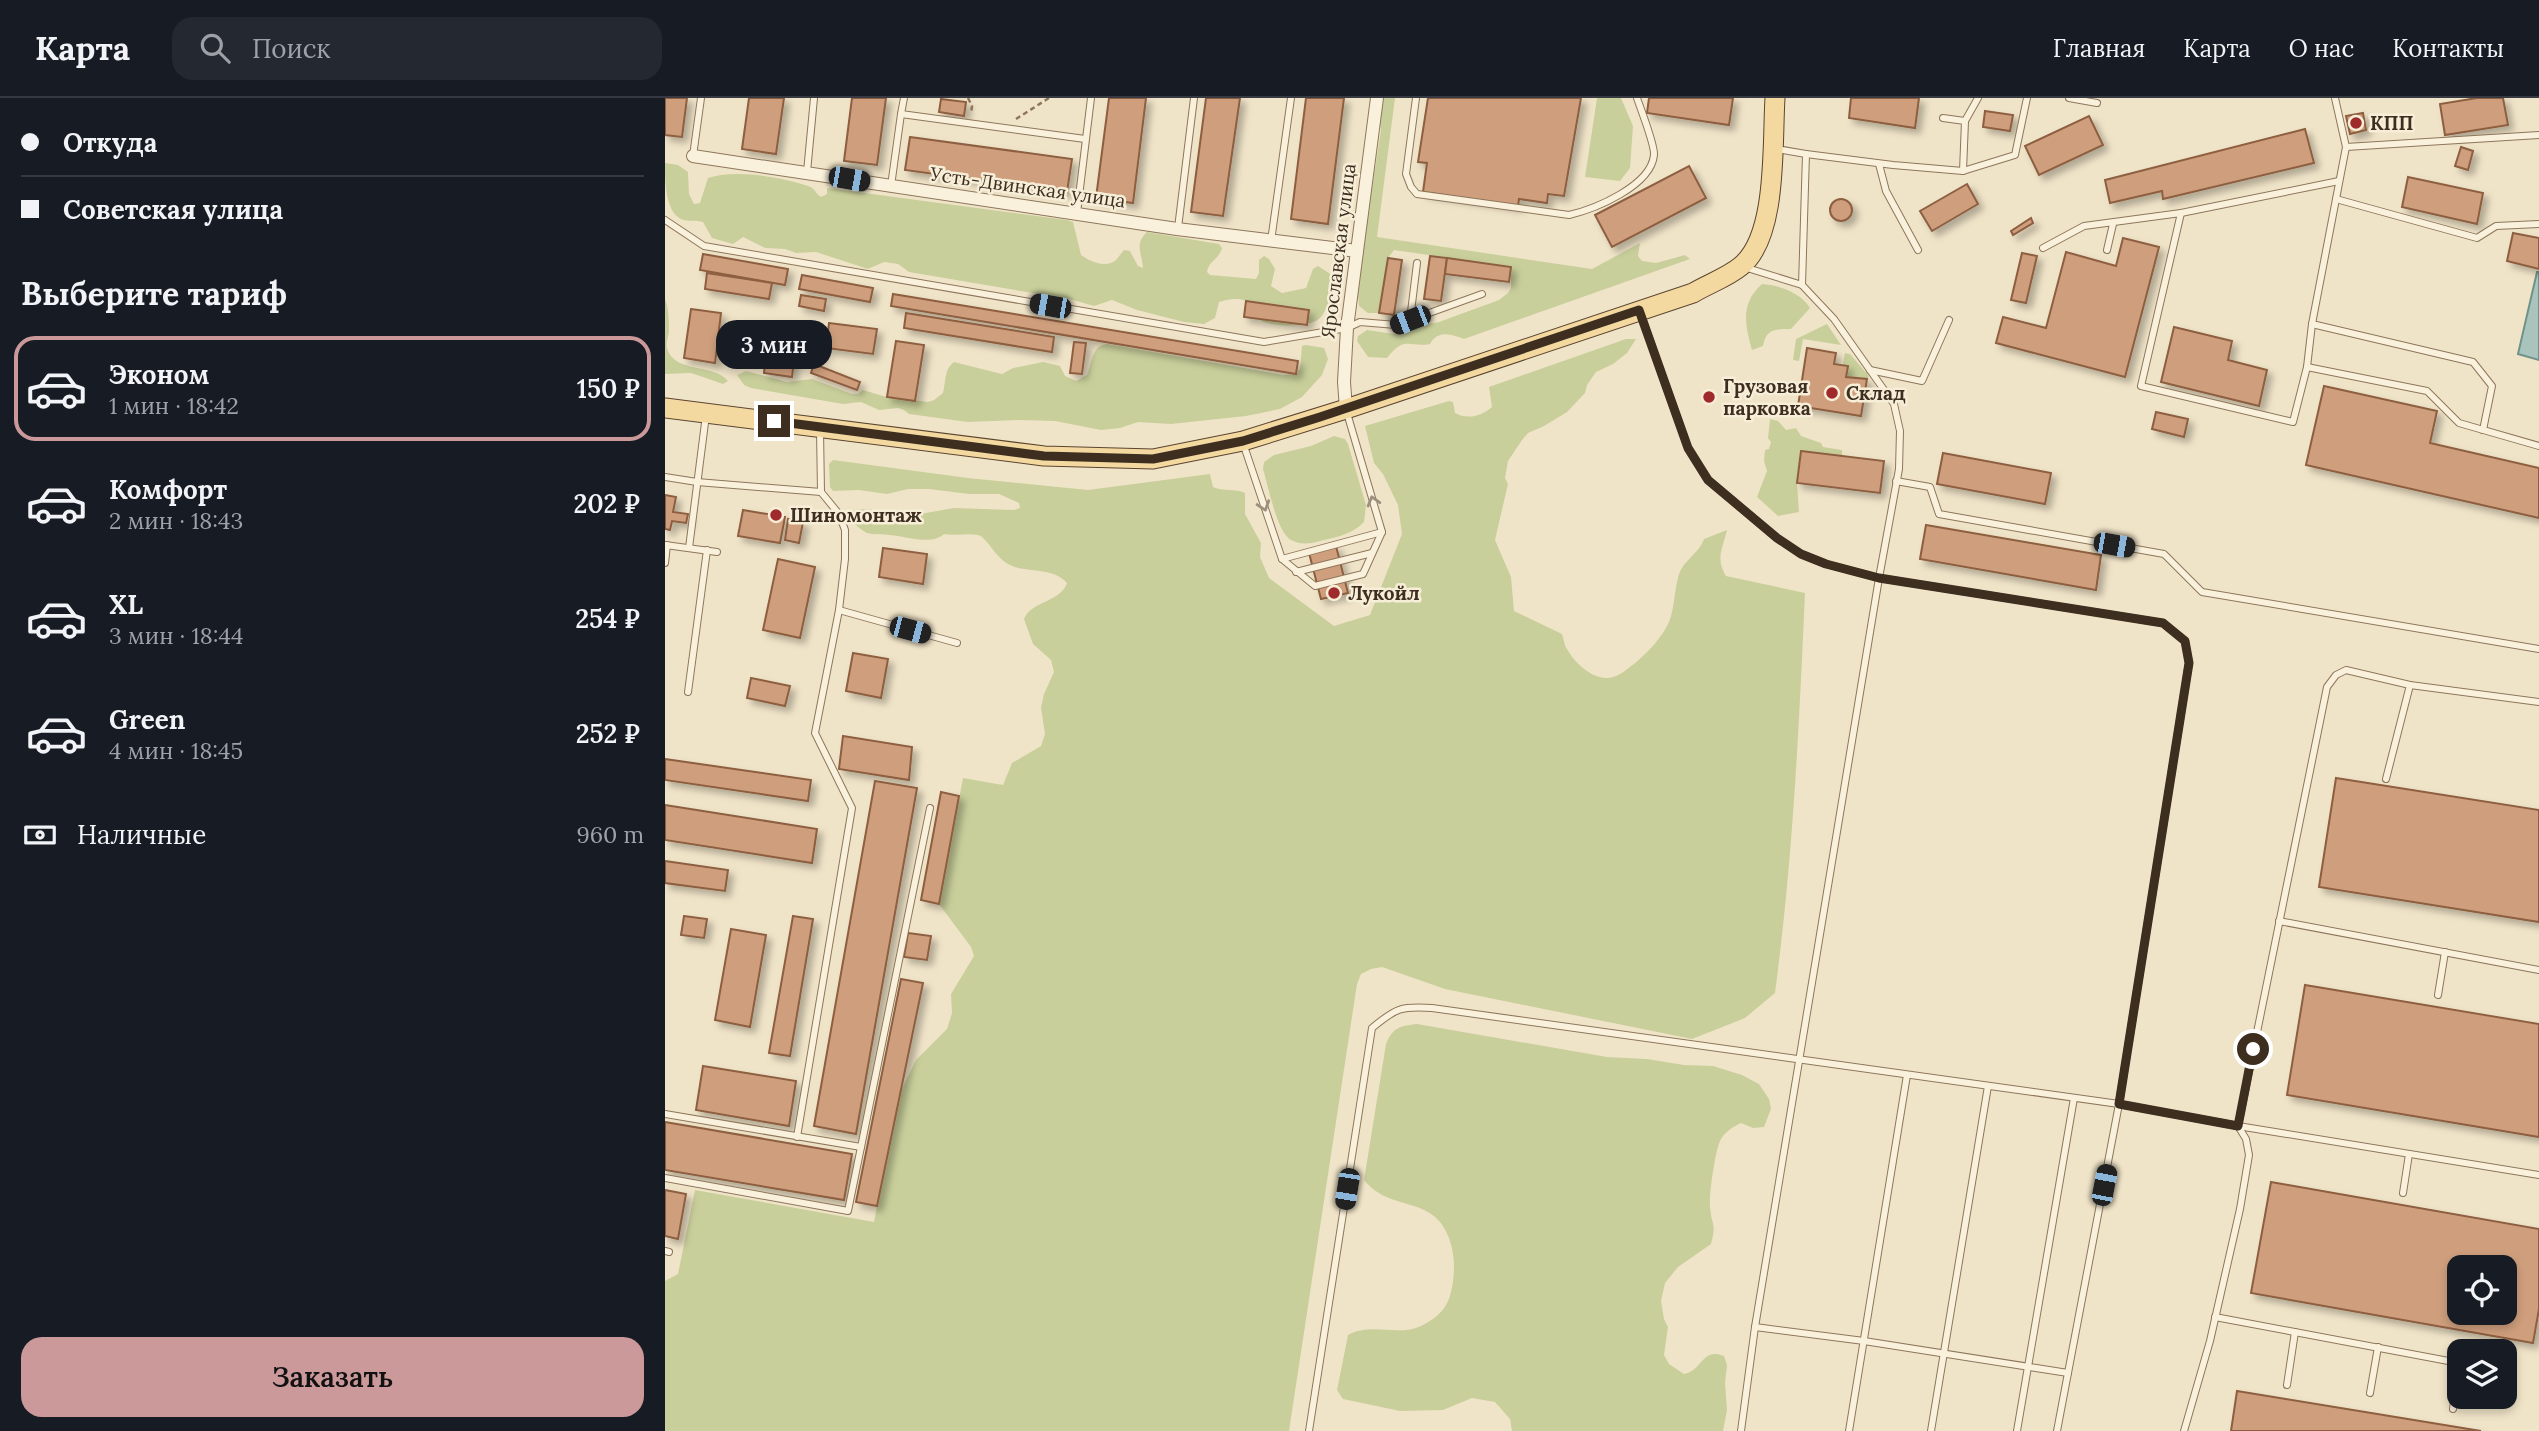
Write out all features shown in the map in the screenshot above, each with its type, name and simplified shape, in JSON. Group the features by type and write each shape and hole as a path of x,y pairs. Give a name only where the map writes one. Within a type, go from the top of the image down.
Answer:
{"main road":[{"path":"665,408 1044,456 1153,459 1243,441 1693,293 1741,266 1755,250 1767,216 1775,98"}],"street":[{"name":"Ярославская улица","path":"1346,409 1344,382 1347,328 1377,98"},
{"name":"Усть-Двинская улица","path":"693,156 1177,229 1357,251"}],"lane":[{"path":"693,156 701,98"},
{"path":"807,172 814,98"},
{"path":"891,187 904,98"},
{"path":"1077,213 1091,98"},
{"path":"1177,229 1194,98"},
{"path":"1271,242 1291,98"},
{"path":"1416,98 1406,174 1417,194 1569,215 1586,211 1640,182 1650,166 1654,154 1637,98"},
{"path":"1963,171 1965,121 1978,98"},
{"path":"1771,148 1879,164 1963,171 2015,155 2027,98"},
{"path":"2069,98 2097,103"},
{"path":"2181,213 2141,386 2293,422 2307,367 2312,324 2346,147 2335,98"},
{"path":"901,114 1085,139"},
{"path":"1943,118 1965,121"},
{"path":"2346,147 2539,135"},
{"path":"1802,285 1806,154"},
{"path":"1879,164 1886,191 1918,250"},
{"path":"2043,248 2084,226 2181,213 2339,181"},
{"path":"2336,199 2477,238 2496,226 2539,224"},
{"path":"665,220 704,246 1263,342 1347,328 1360,322 1396,326 1482,294"},
{"path":"2107,250 2113,224"},
{"path":"1410,320 1417,263"},
{"path":"1741,266 1802,285 1833,319 1894,404 1900,430 1896,481 1755,1326 1741,1431"},
{"path":"1639,310 1688,448 1708,480 1777,538 1801,554 1826,564 1879,578 2163,623 2185,641 2189,663 2119,1104 2057,1431"},
{"path":"1870,370 1922,381 1949,320"},
{"path":"2312,324 2473,362 2492,386 2483,430"},
{"path":"2307,367 2427,391 2459,423 2539,446"},
{"path":"1243,441 1282,559 1315,586 1363,574 1382,532 1346,409"},
{"path":"689,548 706,413"},
{"path":"797,1137 852,808 815,733 839,610 845,559 845,530 839,514 821,492 820,427"},
{"path":"665,477 821,492"},
{"path":"1896,481 1930,487 1939,514 2164,554 2202,592 2539,649"},
{"path":"1282,559 1382,532"},
{"path":"665,564 666,545 717,552"},
{"path":"688,692 706,550"},
{"path":"1296,572 1372,553"},
{"path":"839,610 957,643"},
{"path":"2184,1431 2215,1317 2240,1209 2249,1155 2246,1139 2238,1126 2327,687 2336,675 2346,670 2410,685 2539,702"},
{"path":"2386,779 2410,685"},
{"path":"665,1178 848,1211 929,808"},
{"path":"2279,921 2539,970"},
{"path":"2438,995 2445,953"},
{"path":"1309,1431 1372,1028 1389,1014 1406,1006 2119,1104 2539,1175"},
{"path":"1849,1431 1907,1075"},
{"path":"1931,1431 1988,1086"},
{"path":"2017,1431 2074,1098"},
{"path":"665,1114 861,1147"},
{"path":"2403,1193 2410,1154"},
{"path":"2215,1317 2447,1361"},
{"path":"1755,1326 2068,1373"},
{"path":"2287,1385 2295,1332"},
{"path":"2369,1393 2378,1347"}],"path":[{"path":"1001,128 1049,98"}],"green space":[{"path":"1375,98 1395,98 1377,237 1592,269 1640,243 1638,256 1642,261 1656,263 1685,255 1690,259 1464,339 1441,335 1430,344 1407,344 1398,347 1387,358 1368,357 1357,341 1358,336 1367,330 1401,335 1419,326 1439,322 1499,300 1511,288 1511,267 1394,250 1388,258 1379,313 1368,313 1359,306 1357,285 1381,130"},
{"path":"1597,98 1621,98 1633,126 1630,168 1620,181 1585,177"},
{"path":"665,163 678,165 688,172 689,194 694,204 700,203 708,178 731,174 772,177 810,187 821,197 827,194 827,188 1067,220 1073,222 1081,255 1103,264 1112,263 1124,250 1130,251 1138,266 1143,268 1140,245 1147,232 1219,244 1222,248 1208,268 1210,275 1256,279 1259,260 1264,256 1275,269 1271,286 1282,293 1306,288 1313,269 1318,266 1332,275 1331,293 1324,313 1310,323 1289,326 1267,323 1261,321 1259,313 1251,303 1233,299 1219,302 1215,318 1204,324 1184,322 1137,310 1112,300 1094,306 1073,300 909,272 898,264 884,262 868,269 816,252 796,253 785,249 765,248 743,237 733,244 712,238 703,222 684,220 676,215 667,195"},
{"path":"1762,284 1789,291 1801,298 1810,308 1791,329 1772,331 1766,336 1763,346 1752,350 1746,323 1747,307"},
{"path":"665,299 669,319 667,348 671,356 686,365 722,375 728,381 723,384 691,373 665,374"},
{"path":"1827,324 1841,345 1803,339 1799,361 1793,360 1796,339"},
{"path":"1626,339 1636,339 1627,353 1596,372 1585,393 1567,412 1528,433 1508,461 1505,478 1508,484 1495,540 1511,577 1514,611 1562,634 1566,647 1576,661 1588,672 1602,677 1609,678 1623,672 1658,640 1671,616 1679,574 1704,539 1727,530 1720,558 1726,576 1805,593 1791,843 1775,993 1745,1018 1692,1039 1445,989 1382,967 1361,974 1357,984 1289,1431 665,1431 665,1281 678,1274 695,1190 874,1222 900,1093 916,1060 947,1029 952,1013 951,994 974,956 971,947 939,904 963,778 1003,785 1012,763 1041,746 1045,734 1041,708 1054,672 1051,660 1033,644 1024,619 1033,608 1059,594 1067,583 1054,574 1010,565 978,535 944,534 939,538 926,540 870,534 851,517 852,511 858,509 926,513 954,508 1014,510 1020,508 1019,503 999,494 969,494 929,489 908,489 887,494 859,490 833,491 830,487 829,464 833,460 968,478 1088,490 1210,474 1213,487 1245,493 1245,514 1261,543 1260,557 1269,578 1334,626 1370,615 1402,534 1398,505 1383,474 1374,463 1365,426 1449,401 1453,402 1455,413 1469,417 1479,415 1492,407 1489,387"},
{"path":"1107,344 1283,375 1296,374 1300,369 1302,346 1324,348 1328,359 1322,375 1302,397 1280,409 1246,416 1171,424 1138,422 1101,430 1055,421 968,422 909,414 898,408 879,410 861,402 843,404 751,388 744,385 737,375 746,371 787,382 812,379 852,394 863,390 883,396 928,402 943,393 947,372 954,362 1002,374 1013,368 1043,362 1060,366 1065,376 1076,381 1087,375 1095,351"},
{"path":"1845,353 1850,354 1869,376 1867,379 1846,377 1843,365"},
{"path":"1770,419 1778,421 1786,430 1796,428 1801,436 1821,443 1823,447 1842,450 1842,456 1801,451 1797,483 1799,512 1778,516 1757,497 1767,471 1764,461 1765,450 1769,449 1771,442 1768,438"},
{"path":"1334,436 1345,439 1348,444 1366,505 1364,522 1351,532 1335,537 1307,543 1295,542 1286,536 1277,519 1263,469 1264,462 1274,455 1311,446"},
{"path":"1417,1024 1607,1057 1713,1066 1742,1075 1759,1084 1769,1099 1771,1109 1764,1127 1753,1128 1741,1123 1722,1138 1716,1154 1710,1192 1714,1227 1711,1244 1678,1267 1665,1283 1661,1301 1668,1327 1664,1355 1669,1364 1684,1374 1711,1354 1724,1356 1727,1365 1727,1410 1723,1431 1512,1431 1510,1419 1495,1402 1472,1398 1443,1410 1400,1411 1343,1399 1337,1390 1348,1335 1357,1331 1403,1330 1421,1326 1440,1313 1452,1289 1453,1254 1442,1224 1422,1209 1386,1197 1364,1180 1386,1044 1398,1028"}],"water":[{"path":"2539,272 2539,360 2518,354"}],"building":[{"path":"665,98 687,98 682,137 665,135"},
{"path":"749,98 784,98 776,154 742,149"},
{"path":"852,98 886,98 877,165 844,161"},
{"path":"1109,98 1146,98 1133,203 1096,198"},
{"path":"1206,98 1240,98 1223,216 1191,212"},
{"path":"1306,98 1344,98 1328,224 1291,219"},
{"path":"1428,98 1581,98 1564,196 1548,194 1547,203 1519,199 1518,206 1423,192 1427,163 1418,162"},
{"path":"1649,98 1733,98 1729,125 1647,113"},
{"path":"1851,98 1919,98 1915,128 1849,118"},
{"path":"2477,98 2503,98 2508,125 2445,135 2440,104"},
{"path":"941,99 966,102 964,116 939,112"},
{"path":"1985,111 2013,115 2010,131 1983,127"},
{"name":"КПП","path":"2363,113 2366,130 2350,134 2346,116"},
{"path":"2089,116 2103,145 2039,175 2025,146"},
{"path":"2305,129 2314,163 2163,199 2162,191 2110,203 2105,180"},
{"path":"910,137 1072,159 1067,192 905,170"},
{"path":"2461,147 2473,151 2468,170 2455,166"},
{"path":"1689,166 1706,198 1612,247 1595,215"},
{"path":"2408,177 2483,193 2477,224 2402,207"},
{"path":"1967,184 1978,204 1932,231 1920,211"},
{"path":"1841,199 1849,202 1852,210 1849,218 1841,221 1833,218 1830,210 1833,202"},
{"path":"2031,218 2033,223 2013,235 2011,231"},
{"path":"2513,233 2539,238 2539,269 2507,261"},
{"path":"2123,238 2159,247 2125,377 1996,343 2003,317 2046,328 2066,252 2116,266"},
{"path":"2022,253 2037,256 2026,303 2011,300"},
{"path":"703,254 788,269 785,285 700,270"},
{"path":"1430,256 1447,258 1441,301 1424,299"},
{"path":"1388,258 1402,260 1394,315 1379,313"},
{"path":"1447,258 1511,267 1509,282 1445,274"},
{"path":"707,273 772,283 769,299 705,289"},
{"path":"802,275 873,288 870,302 799,289"},
{"path":"893,294 1298,361 1296,374 891,306"},
{"path":"801,295 826,299 824,311 799,306"},
{"path":"1246,301 1309,310 1307,325 1244,317"},
{"path":"691,309 721,313 715,363 684,358"},
{"path":"906,313 1054,337 1052,352 904,328"},
{"path":"829,323 877,329 873,354 826,348"},
{"path":"2174,327 2232,341 2228,360 2267,370 2259,406 2161,382"},
{"path":"769,331 797,334 792,377 764,373"},
{"path":"896,341 924,345 915,401 887,397"},
{"path":"1074,342 1086,343 1082,374 1070,373"},
{"name":"Склад","path":"1807,348 1836,353 1834,364 1848,366 1846,377 1867,379 1861,416 1798,406"},
{"path":"814,364 860,382 857,390 811,373"},
{"path":"2324,386 2437,411 2430,443 2539,468 2539,518 2306,465"},
{"path":"2156,412 2188,419 2184,437 2152,429"},
{"path":"1801,451 1884,461 1880,493 1797,483"},
{"path":"1943,453 2051,473 2045,504 1937,484"},
{"path":"665,495 676,497 673,512 688,514 686,523 672,521 670,530 665,529"},
{"path":"743,510 785,517 780,543 738,536"},
{"path":"788,519 803,522 799,543 785,540"},
{"path":"1926,525 2101,555 2096,590 1920,559"},
{"path":"1336,546 1348,593 1321,599 1309,553"},
{"path":"883,548 927,554 923,584 879,577"},
{"path":"778,559 815,567 800,638 763,630"},
{"path":"853,653 888,659 881,698 846,691"},
{"path":"751,678 790,686 785,706 747,698"},
{"path":"843,736 912,747 909,780 839,769"},
{"path":"665,759 811,780 808,801 665,780"},
{"path":"2336,778 2539,810 2539,922 2319,887"},
{"path":"875,781 917,788 856,1134 814,1126"},
{"path":"941,792 959,796 939,904 921,900"},
{"path":"665,805 817,829 812,863 665,840"},
{"path":"665,861 728,870 725,891 665,883"},
{"path":"684,916 707,919 704,938 681,935"},
{"path":"793,916 813,919 790,1056 769,1053"},
{"path":"731,929 766,935 750,1027 715,1020"},
{"path":"908,933 931,936 927,960 904,957"},
{"path":"901,979 923,983 877,1206 856,1202"},
{"path":"2305,985 2539,1024 2539,1137 2287,1095"},
{"path":"703,1066 796,1081 789,1126 696,1110"},
{"path":"665,1122 852,1154 844,1200 665,1170"},
{"path":"2271,1182 2539,1229 2539,1309 2533,1343 2251,1293"},
{"path":"665,1190 686,1194 678,1239 665,1236"},
{"path":"2237,1391 2481,1431 2231,1431"}],"place":[{"name":"КПП","path":"2356,123"},
{"name":"Склад","path":"1832,393"},
{"name":"Грузовая парковка","path":"1709,397"},
{"name":"Шиномонтаж","path":"776,515"},
{"name":"Лукойл","path":"1334,593"}],"route":[{"path":"774,421 1044,456 1153,459 1243,441 1639,310 1688,448 1708,480 1777,538 1801,554 1826,564 1879,578 2163,623 2185,641 2189,663 2119,1104 2238,1126 2253,1049"}]}
